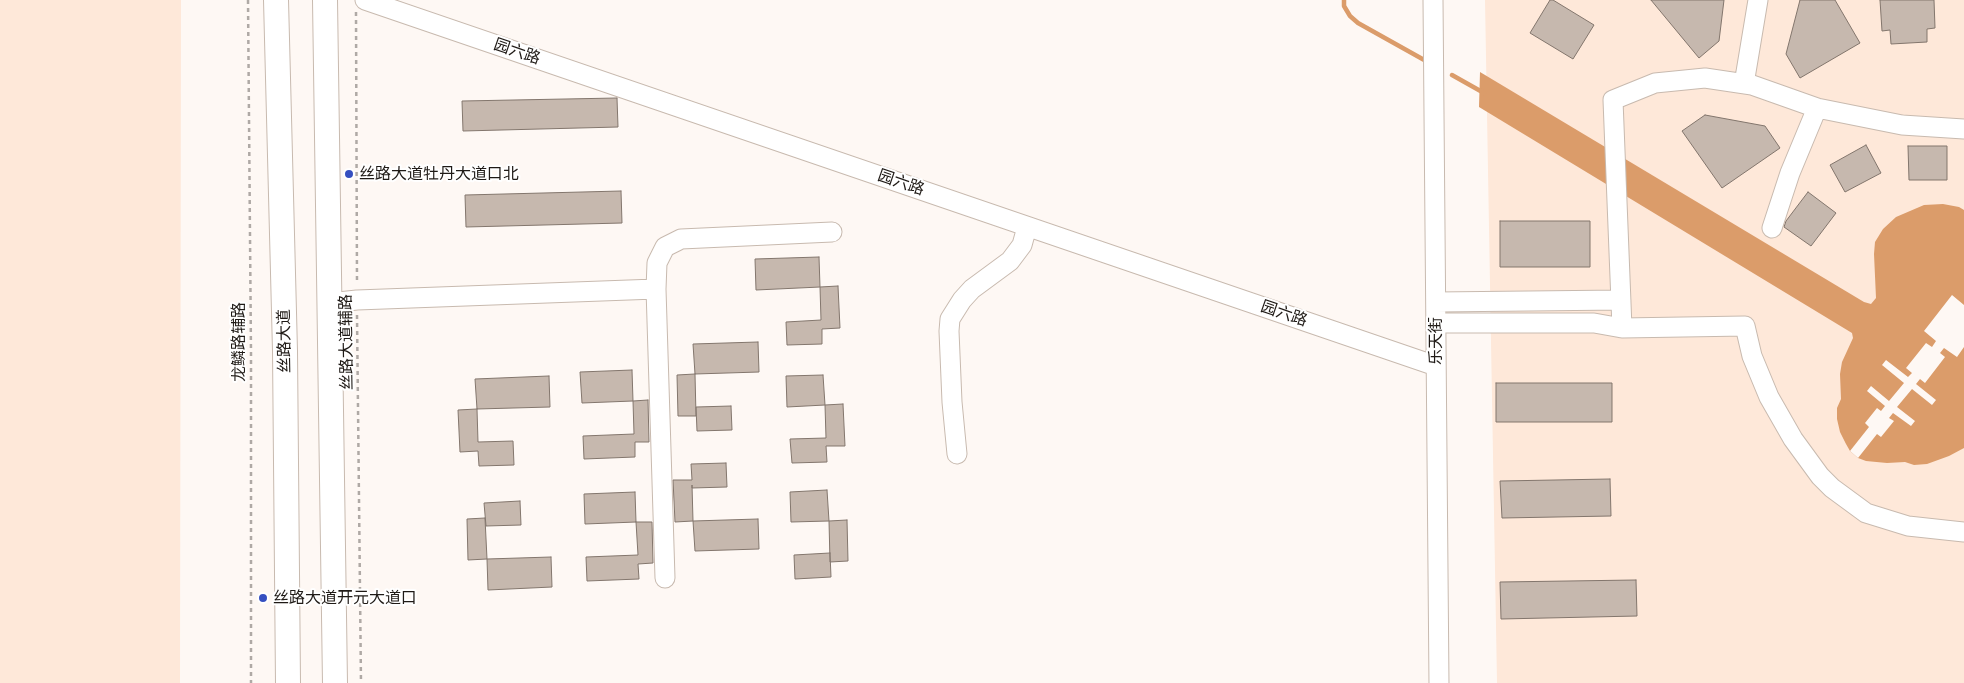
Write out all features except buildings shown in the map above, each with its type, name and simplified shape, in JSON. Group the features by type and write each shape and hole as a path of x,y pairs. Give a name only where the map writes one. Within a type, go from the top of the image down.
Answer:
{"main road":[{"name":"丝路大道","path":"276,0 285,351 288,683"},
{"path":"324,0 335,683"}],"street":[{"name":"乐天街","path":"1433,0 1441,302"},
{"name":"乐天街","path":"1444,0 1441,323 1449,683"},
{"path":"1744,84 1758,0"},
{"name":"园六路","path":"360,5 1027,226 1436,366"},
{"path":"1622,328 1614,100 1655,83 1705,78 1744,84 1817,108 1902,126 1964,129"},
{"path":"1772,228 1790,173 1817,108"},
{"path":"957,454 952,402 950,319 962,300 972,289 1002,268 1016,255 1022,245 1027,226"},
{"path":"666,578 656,289 657,263 665,248 681,239 832,232"},
{"path":"329,303 357,300 656,289"},
{"path":"1441,302 1621,300"},
{"path":"1441,323 1594,323 1622,328 1746,326 1752,356 1769,397 1793,439 1820,476 1832,488 1866,513 1908,526 1964,532"},
{"name":"乐天街","path":"1439,683 1436,366 1441,323"}],"path":[{"name":"龙鳞路辅路","path":"248,0 251,354 250,683"},
{"name":"丝路大道辅路","path":"360,5 357,300 361,683"}],"shaded area":[{"path":"0,0 181,0 180,683 0,683"},
{"path":"1485,0 1964,0 1964,683 1497,683"},
{"path":"1480,72 1864,302 1871,304 1876,298 1875,242 1883,229 1896,217 1924,205 1943,204 1959,207 1964,210 1964,448 1927,464 1887,463 1866,461 1858,458 1850,451 1846,444 1840,432 1837,419 1837,408 1841,399 1840,374 1842,362 1853,338 1852,333 1479,107"}],"pier":[{"path":"1952,295 1964,305 1964,347 1957,357 1944,348 1940,353 1945,357 1925,383 1920,379 1916,384 1936,400 1932,405 1912,389 1897,407 1915,421 1911,426 1893,413 1889,418 1894,421 1881,437 1877,434 1858,458 1850,451 1869,427 1865,423 1877,408 1881,411 1885,406 1867,391 1871,386 1889,401 1904,383 1882,365 1886,360 1908,377 1912,373 1906,368 1926,343 1932,347 1936,341 1924,331"}],"waterway":[{"path":"1344,0 1344,6 1350,16 1358,23 1426,61"},
{"path":"1452,75 1484,93"}],"place":[{"name":"丝路大道牡丹大道口北","path":"349,174"},
{"name":"丝路大道开元大道口","path":"263,598"}]}
